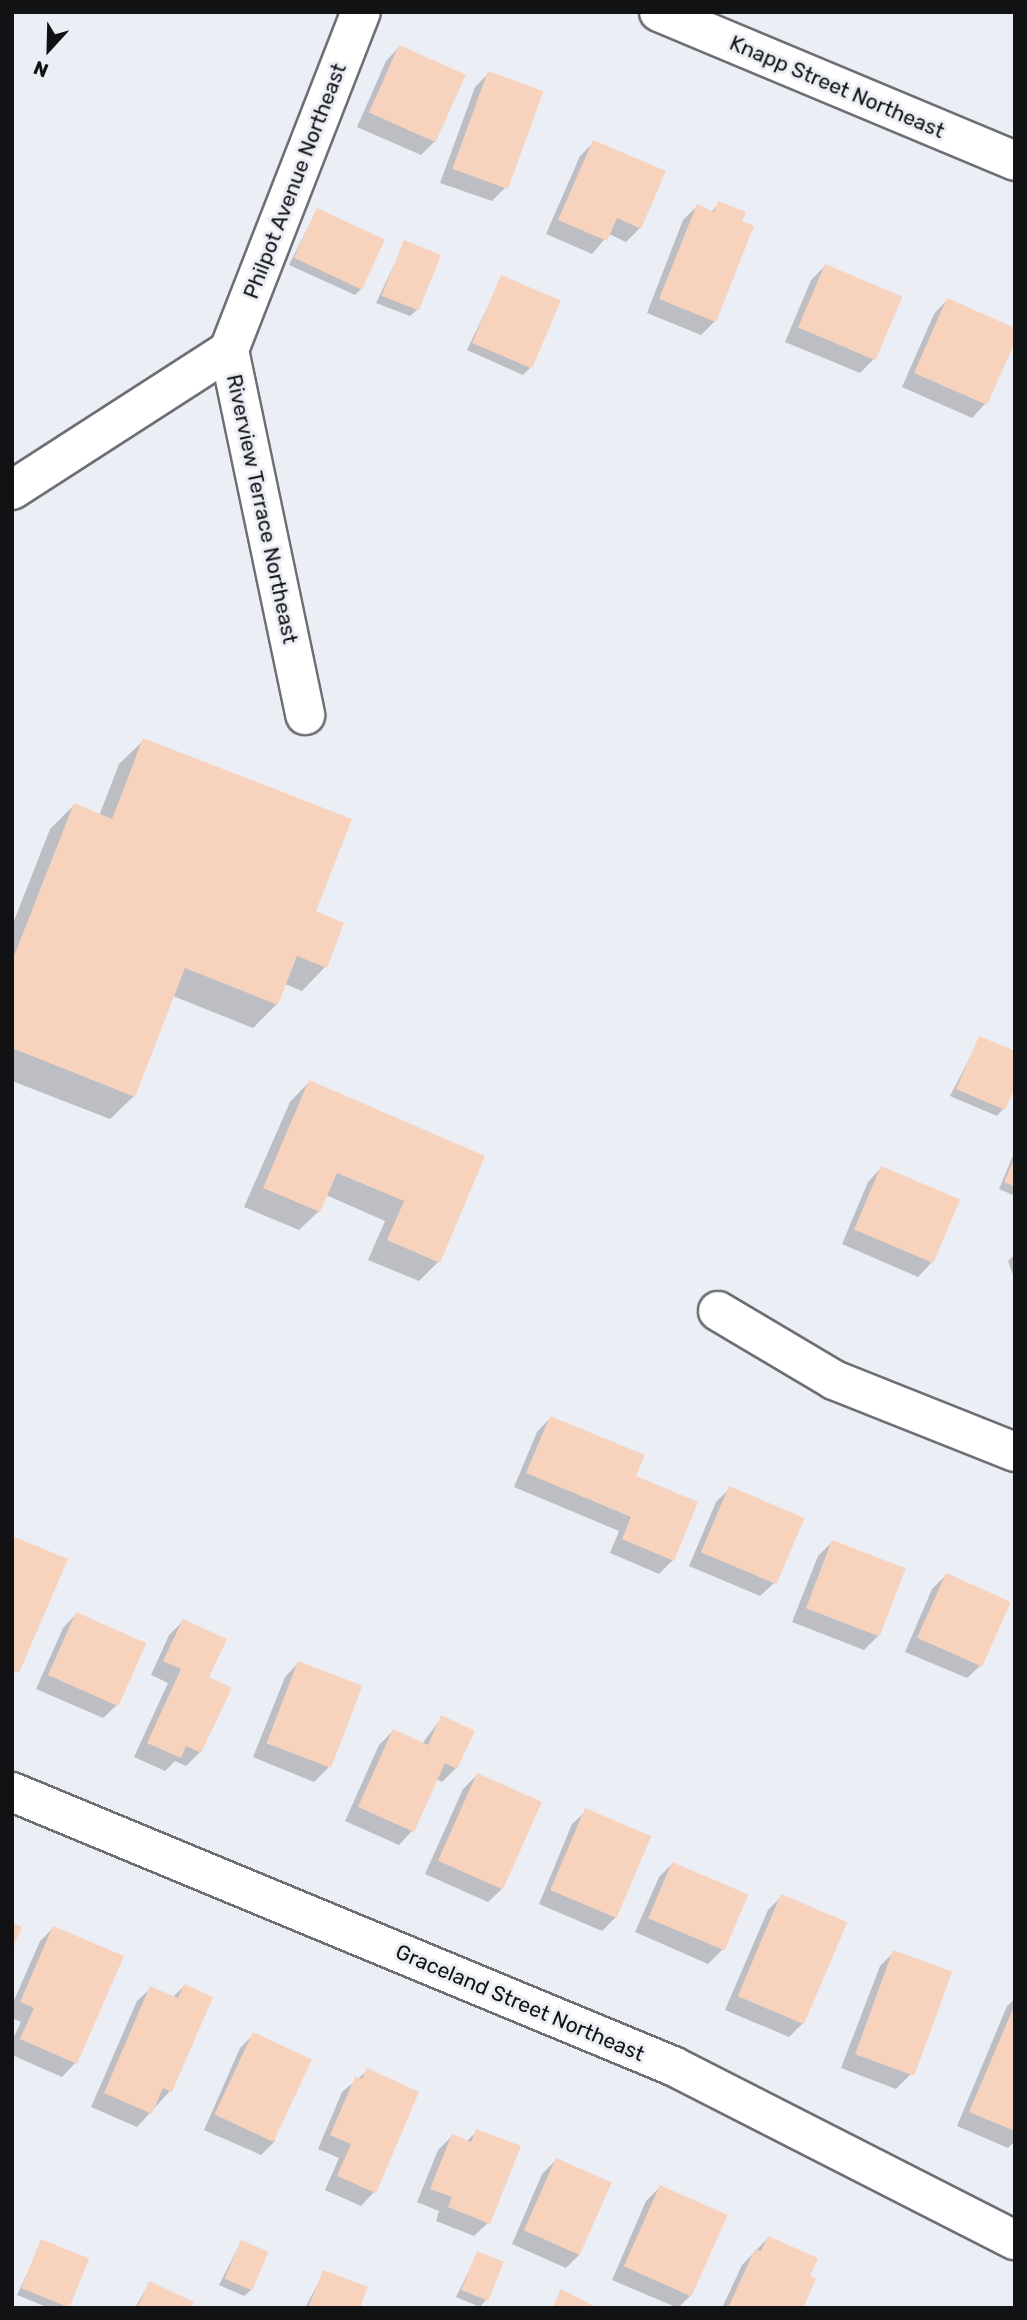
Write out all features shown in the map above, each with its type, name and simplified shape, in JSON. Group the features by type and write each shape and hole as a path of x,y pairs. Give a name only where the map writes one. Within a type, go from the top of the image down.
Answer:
{"street":[{"name":"Philpot Avenue Northeast","path":"229,350 361,12"},
{"name":"Knapp Street Northeast","path":"659,12 1015,161"},
{"name":"Riverview Terrace Northeast","path":"12,490 229,350 305,715"},
{"path":"718,1311 834,1380 1015,1452"},
{"name":"Graceland Street Northeast","path":"12,1792 673,2066 1015,2240"}],"building":[{"path":"399,45 466,75 436,142 369,113"},
{"path":"488,71 543,91 508,189 452,169"},
{"path":"593,140 666,171 641,229 617,218 607,241 558,220"},
{"path":"718,201 746,212 742,221 754,226 716,322 659,299 697,204 714,212"},
{"path":"317,208 385,240 362,290 294,258"},
{"path":"404,240 441,255 419,311 382,296"},
{"path":"825,264 902,297 875,360 798,328"},
{"path":"501,275 561,300 532,369 472,343"},
{"path":"947,298 1015,328 1015,342 987,405 914,373"},
{"path":"143,738 352,819 316,911 344,923 327,968 297,956 278,1005 185,968 135,1097 12,1048 12,961 74,803 112,819"},
{"path":"979,1036 1015,1051 1015,1088 1005,1110 956,1089"},
{"path":"309,1080 485,1156 440,1263 387,1240 404,1201 337,1173 320,1212 263,1188"},
{"path":"1015,1157 1015,1187 1004,1182"},
{"path":"881,1166 960,1200 933,1263 854,1230"},
{"path":"550,1416 645,1455 636,1476 698,1502 674,1561 622,1539 631,1517 526,1473"},
{"path":"729,1486 804,1518 776,1584 701,1552"},
{"path":"12,1536 68,1559 19,1673 12,1671"},
{"path":"832,1540 906,1568 880,1636 806,1608"},
{"path":"946,1573 1011,1602 982,1667 917,1638"},
{"path":"76,1612 146,1643 118,1706 48,1675"},
{"path":"183,1619 227,1639 209,1677 232,1688 201,1753 186,1746 181,1758 147,1743 181,1669 163,1661"},
{"path":"298,1661 362,1686 331,1768 266,1743"},
{"path":"441,1715 475,1731 457,1769 445,1763 414,1832 358,1807 393,1729 428,1745"},
{"path":"477,1773 542,1802 503,1890 438,1861"},
{"path":"585,1808 651,1836 617,1918 550,1890"},
{"path":"672,1862 748,1894 725,1951 648,1918"},
{"path":"781,1894 847,1922 804,2024 738,1996"},
{"path":"12,1923 22,1927 12,1949"},
{"path":"53,1926 124,1956 77,2064 20,2039 34,2008 20,2002"},
{"path":"893,1950 952,1972 914,2076 855,2054"},
{"path":"184,1984 213,1997 172,2092 163,2088 152,2114 104,2093 150,1986 178,1998"},
{"path":"1015,2004 1015,2131 969,2112"},
{"path":"253,2032 312,2059 273,2142 215,2114"},
{"path":"367,2068 419,2092 376,2193 337,2176 351,2144 330,2135 355,2077 362,2079"},
{"path":"476,2129 521,2146 490,2224 448,2207 452,2197 430,2189 452,2134 471,2142"},
{"path":"556,2158 612,2183 580,2255 524,2230"},
{"path":"660,2185 728,2215 691,2296 624,2266"},
{"path":"768,2236 818,2258 810,2276 816,2279 803,2308 728,2308 755,2249 761,2251"},
{"path":"41,2239 89,2258 69,2308 21,2288"},
{"path":"241,2240 269,2252 252,2290 225,2279"},
{"path":"477,2251 504,2262 488,2301 461,2290"},
{"path":"323,2270 368,2287 360,2308 308,2308"},
{"path":"149,2281 194,2302 191,2308 137,2308"},
{"path":"561,2289 598,2308 552,2308"}]}
